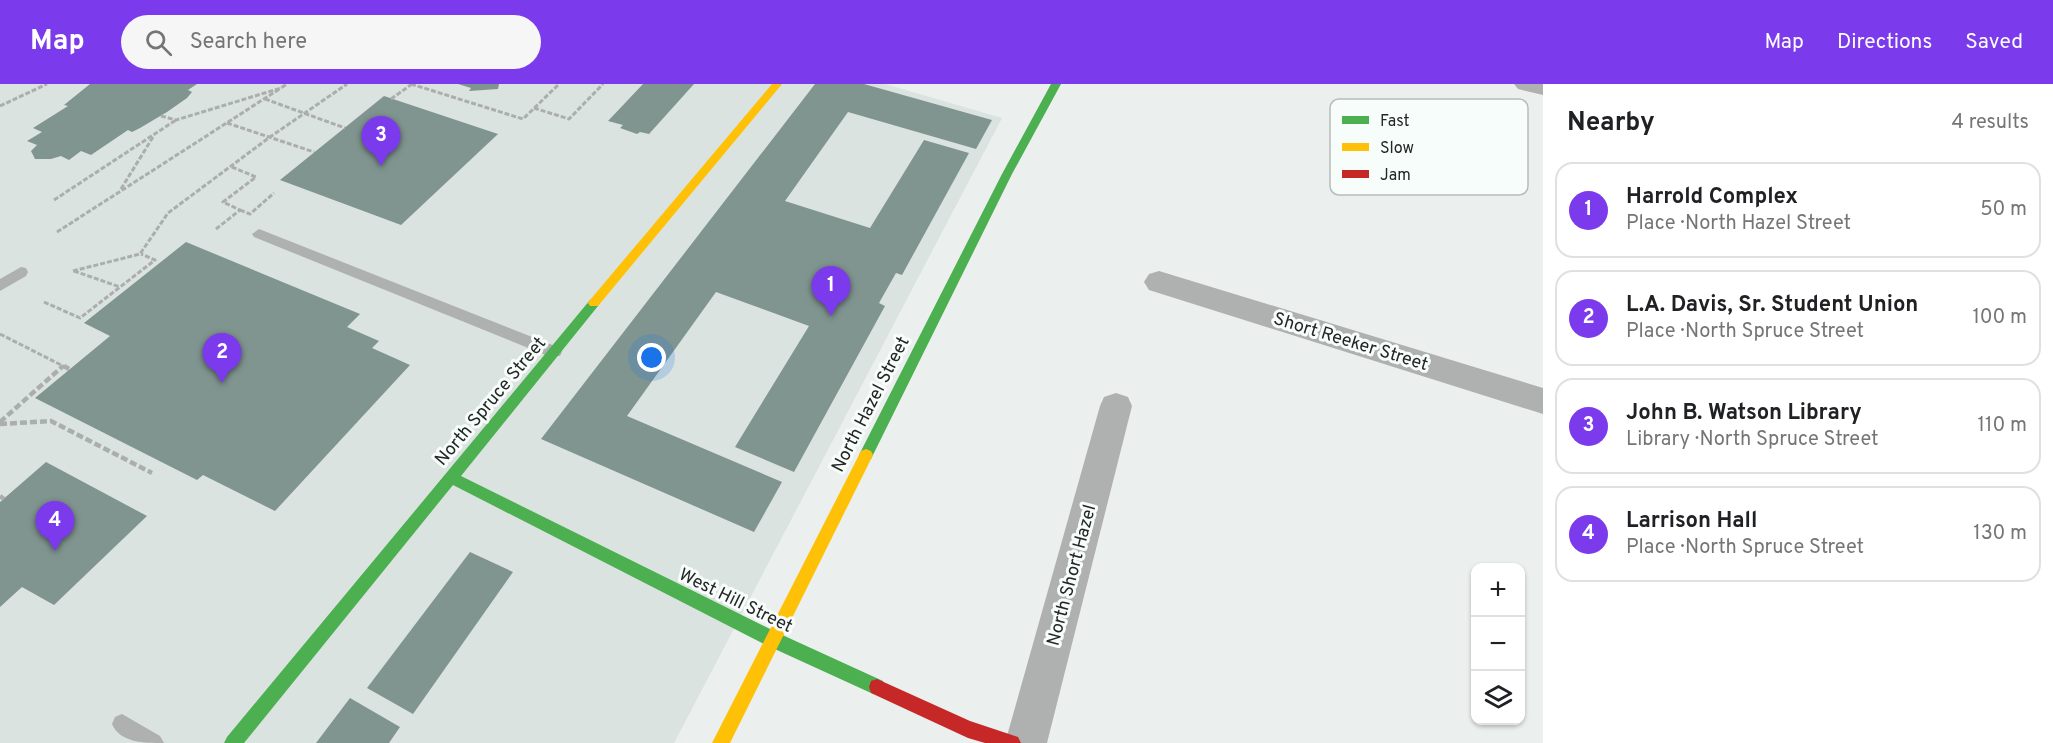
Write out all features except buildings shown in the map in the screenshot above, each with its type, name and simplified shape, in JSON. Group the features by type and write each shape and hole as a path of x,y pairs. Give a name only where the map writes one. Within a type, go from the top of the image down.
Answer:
{"street":[{"name":"North Spruce Street","path":"233,743 450,477 777,84"},
{"name":"North Hazel Street","path":"721,743 1007,174 1056,84"},
{"path":"1526,84 1543,88"},
{"name":"Short Reeker Street","path":"1159,282 1543,401"},
{"name":"North Short Hazel","path":"1026,743 1116,406"},
{"name":"West Hill Street","path":"450,477 772,639 968,729 1012,743"}],"lane":[{"path":"259,234 554,352"},
{"path":"0,286 21,272"},
{"path":"122,724 153,743"}],"path":[{"path":"57,232 287,84"},
{"path":"140,254 168,213 270,137 347,84"},
{"path":"391,99 412,84 426,86 523,119 559,84"},
{"path":"534,108 569,119 603,84"},
{"path":"0,106 44,85"},
{"path":"54,200 176,120 281,88"},
{"path":"264,99 345,128"},
{"path":"161,116 176,120"},
{"path":"226,123 314,152"},
{"path":"120,190 155,134"},
{"path":"232,167 256,177 223,202 250,214 274,193"},
{"path":"216,229 240,210"},
{"path":"44,302 80,318 155,260 140,254 73,271 120,287"},
{"path":"0,334 69,369"},
{"path":"0,423 63,366"},
{"path":"0,423 51,421 152,473"}],"shaded area":[{"path":"0,84 885,84 1002,118 674,743 0,743"}],"traffic: fast":[{"path":"866,455 1007,174 1056,84"},
{"path":"233,743 594,303"},
{"path":"450,477 772,639 877,687"}],"traffic: slow":[{"path":"594,303 777,84"},
{"path":"721,743 866,455"}],"traffic: jam":[{"path":"877,687 968,729 1012,743"}],"place":[{"name":"John B. Watson Library","path":"381,166"},
{"name":"Harrold Complex","path":"831,316"},
{"name":"L.A. Davis, Sr. Student Union","path":"222,383"},
{"name":"Larrison Hall","path":"55,551"}]}
